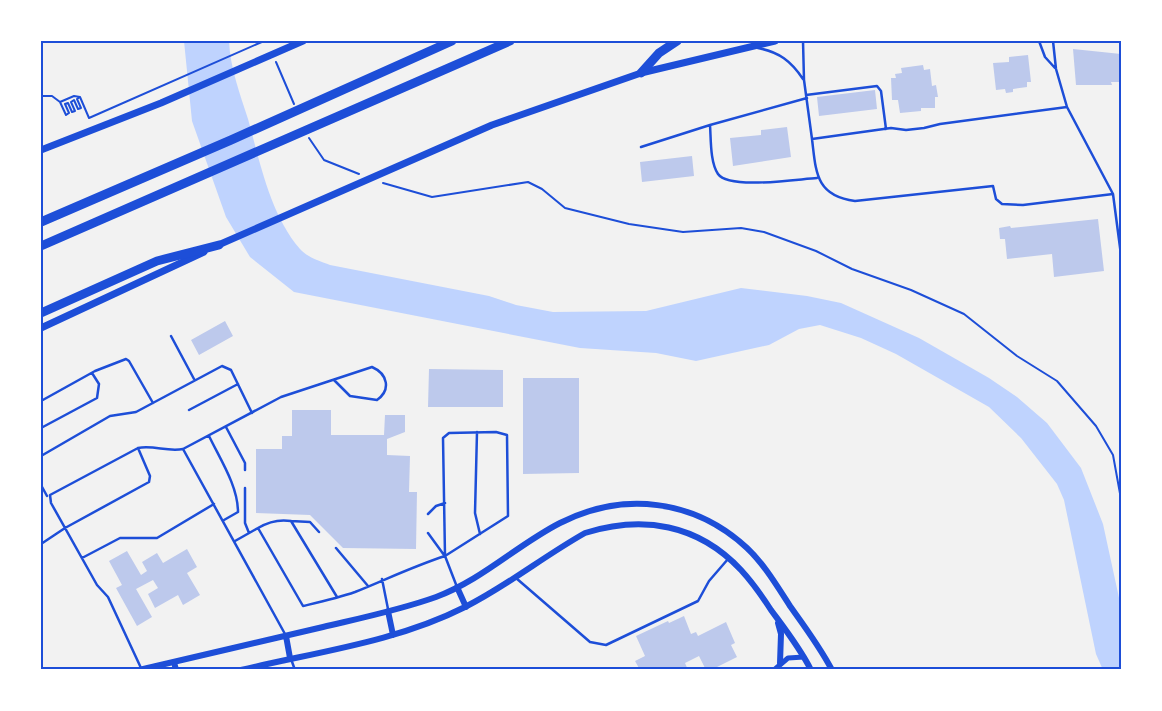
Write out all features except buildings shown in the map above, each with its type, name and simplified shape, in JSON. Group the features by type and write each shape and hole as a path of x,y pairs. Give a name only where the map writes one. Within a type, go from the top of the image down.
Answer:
{"highway":[{"path":"41,222 452,41"},
{"path":"41,246 510,41"},
{"path":"641,74 658,53 678,41"},
{"path":"41,313 157,261 219,245"}],"main road":[{"path":"41,150 161,103 303,41"},
{"path":"41,328 219,245 492,125 641,74 775,41"}],"street":[{"path":"140,669 286,636 388,611 438,596 479,576 558,524 577,515 613,505 633,503 676,508 716,524 747,548 810,633 832,670"},
{"path":"241,670 393,635 466,607 585,532 625,523 644,523 682,530 704,541 742,570 804,657 811,670"},
{"path":"457,586 466,607"},
{"path":"388,611 393,635"},
{"path":"775,615 781,634 780,663"},
{"path":"286,636 290,658"},
{"path":"774,670 788,658 804,657"},
{"path":"174,662 176,670"}],"lane":[{"path":"803,41 804,80 817,178 839,199 855,200 993,186 996,199 1002,204 1023,205 1113,194"},
{"path":"1040,41 1045,56 1056,69"},
{"path":"1053,41 1056,69 1067,107 1113,194 1121,255"},
{"path":"752,47 774,51 793,64 804,80"},
{"path":"641,147 806,96 877,86 881,91 886,129"},
{"path":"812,138 886,129 906,130 924,128 940,124 1067,107"},
{"path":"710,125 714,166 718,175 726,181 741,183 817,178"},
{"path":"1116,206 1121,206"},
{"path":"171,336 195,379"},
{"path":"41,401 92,373 120,360 128,360 153,403"},
{"path":"41,456 110,416 131,413 153,403 213,369 224,366 231,370 252,413"},
{"path":"41,499 138,448 151,446 166,450 183,449 281,397 372,367 380,370 385,376 386,386 384,395 377,400 350,396 334,380"},
{"path":"41,428 97,398 99,384 92,373"},
{"path":"189,410 238,384"},
{"path":"226,427 245,463 245,470"},
{"path":"478,432 475,514 480,534"},
{"path":"258,528 302,606 337,597 368,586 445,556 508,516 507,434 496,432 449,433 443,438 445,556"},
{"path":"209,436 234,489 237,501 238,512 224,520"},
{"path":"41,544 65,528 149,482 150,476 138,448"},
{"path":"183,449 224,520 286,636"},
{"path":"41,485 97,585 108,597 140,669"},
{"path":"245,488 245,523 249,532"},
{"path":"428,514 436,506 445,503"},
{"path":"82,558 120,538 157,538 214,504"},
{"path":"235,541 267,522 283,519 310,522 319,532"},
{"path":"291,521 337,597"},
{"path":"428,533 445,556 457,586"},
{"path":"336,548 368,586"},
{"path":"515,577 590,642 606,645 698,601 703,596 709,581 728,558"},
{"path":"382,579 388,611"},
{"path":"290,658 295,670"}],"path":[{"path":"80,97 89,118 264,41"},
{"path":"274,58 297,110"},
{"path":"41,96 52,96 60,102 66,115 69,114 65,104 68,103 72,112 75,111 71,102 74,100 78,110 81,108 77,99 80,97"},
{"path":"60,102 74,96 80,97"},
{"path":"309,137 324,160 364,176"},
{"path":"382,182 432,197 528,182 542,189 565,208 629,224 683,232 741,228 764,232 816,251 852,269 911,290 964,314 1017,356 1057,381 1096,426 1112,455 1121,499"}],"water":[{"path":"184,41 229,41 231,61 267,187 281,220 290,235 300,249 318,261 330,265 489,296 516,305 553,312 646,311 741,288 807,296 841,303 919,338 989,378 1017,397 1047,423 1081,468 1103,524 1121,607 1121,670 1103,670 1096,654 1064,500 1057,484 1021,438 989,407 896,354 861,338 820,325 799,329 769,345 696,361 656,353 580,348 294,292 250,257 226,217 192,121"}]}
